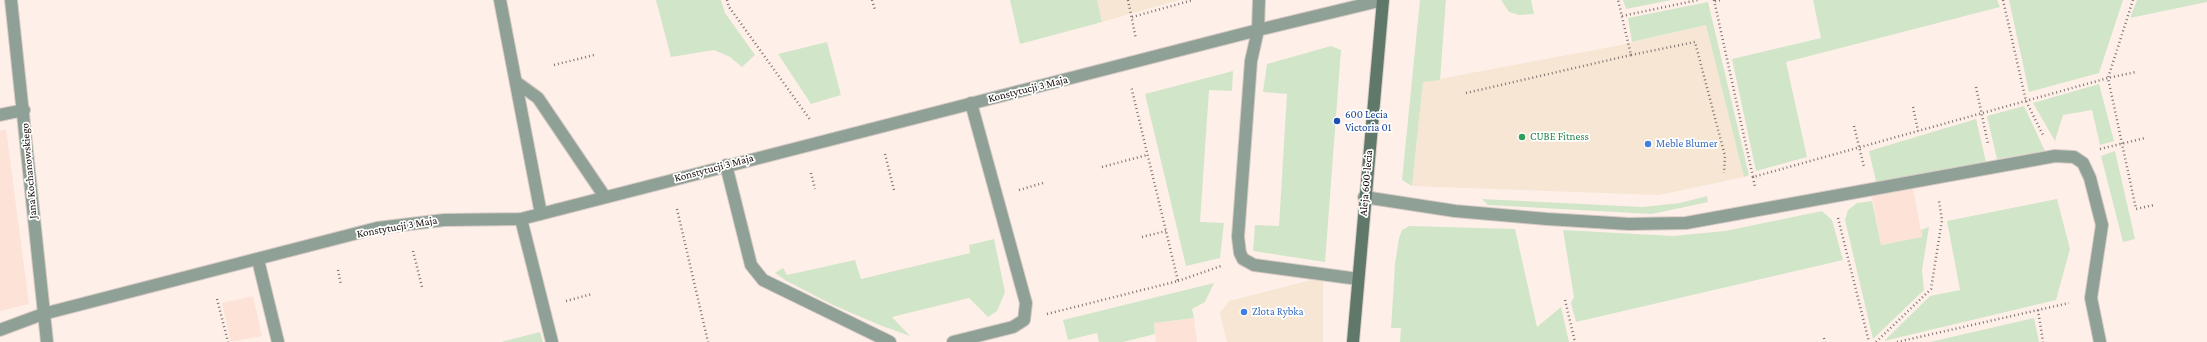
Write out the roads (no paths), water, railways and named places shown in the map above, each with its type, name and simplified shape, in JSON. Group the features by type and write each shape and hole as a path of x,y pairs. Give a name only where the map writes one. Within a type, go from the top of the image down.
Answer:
{"main road":[{"name":"Aleja 600-lecia","path":"1353,342 1364,197 1383,0"}],"street":[{"name":"Jana Kochanowskiego","path":"11,0 24,110 43,314 47,342"},
{"path":"500,0 541,214"},
{"path":"1259,0 1258,30 1251,61 1238,237 1243,259 1254,265 1358,279"},
{"name":"Konstytucji 3 Maja","path":"0,330 43,314 258,260 377,228 444,220 521,219 726,165 1258,30 1383,0"},
{"path":"516,82 538,98 605,197"},
{"path":"953,342 1013,327 1024,320 1026,302 971,103"},
{"path":"0,115 24,110"},
{"path":"1364,197 1455,211 1629,224 1686,223 2055,156 2074,157 2083,163 2090,178 2102,225 2091,298 2100,342"},
{"path":"726,165 751,265 763,280 890,342"},
{"path":"521,219 552,342"},
{"path":"258,260 278,342"}],"place":[{"name":"600 Lecia Victoria 01","path":"1337,121"},
{"name":"CUBE Fitness","path":"1522,137"},
{"name":"Meble Blumer","path":"1648,144"},
{"name":"Złota Rybka","path":"1244,312"}]}
